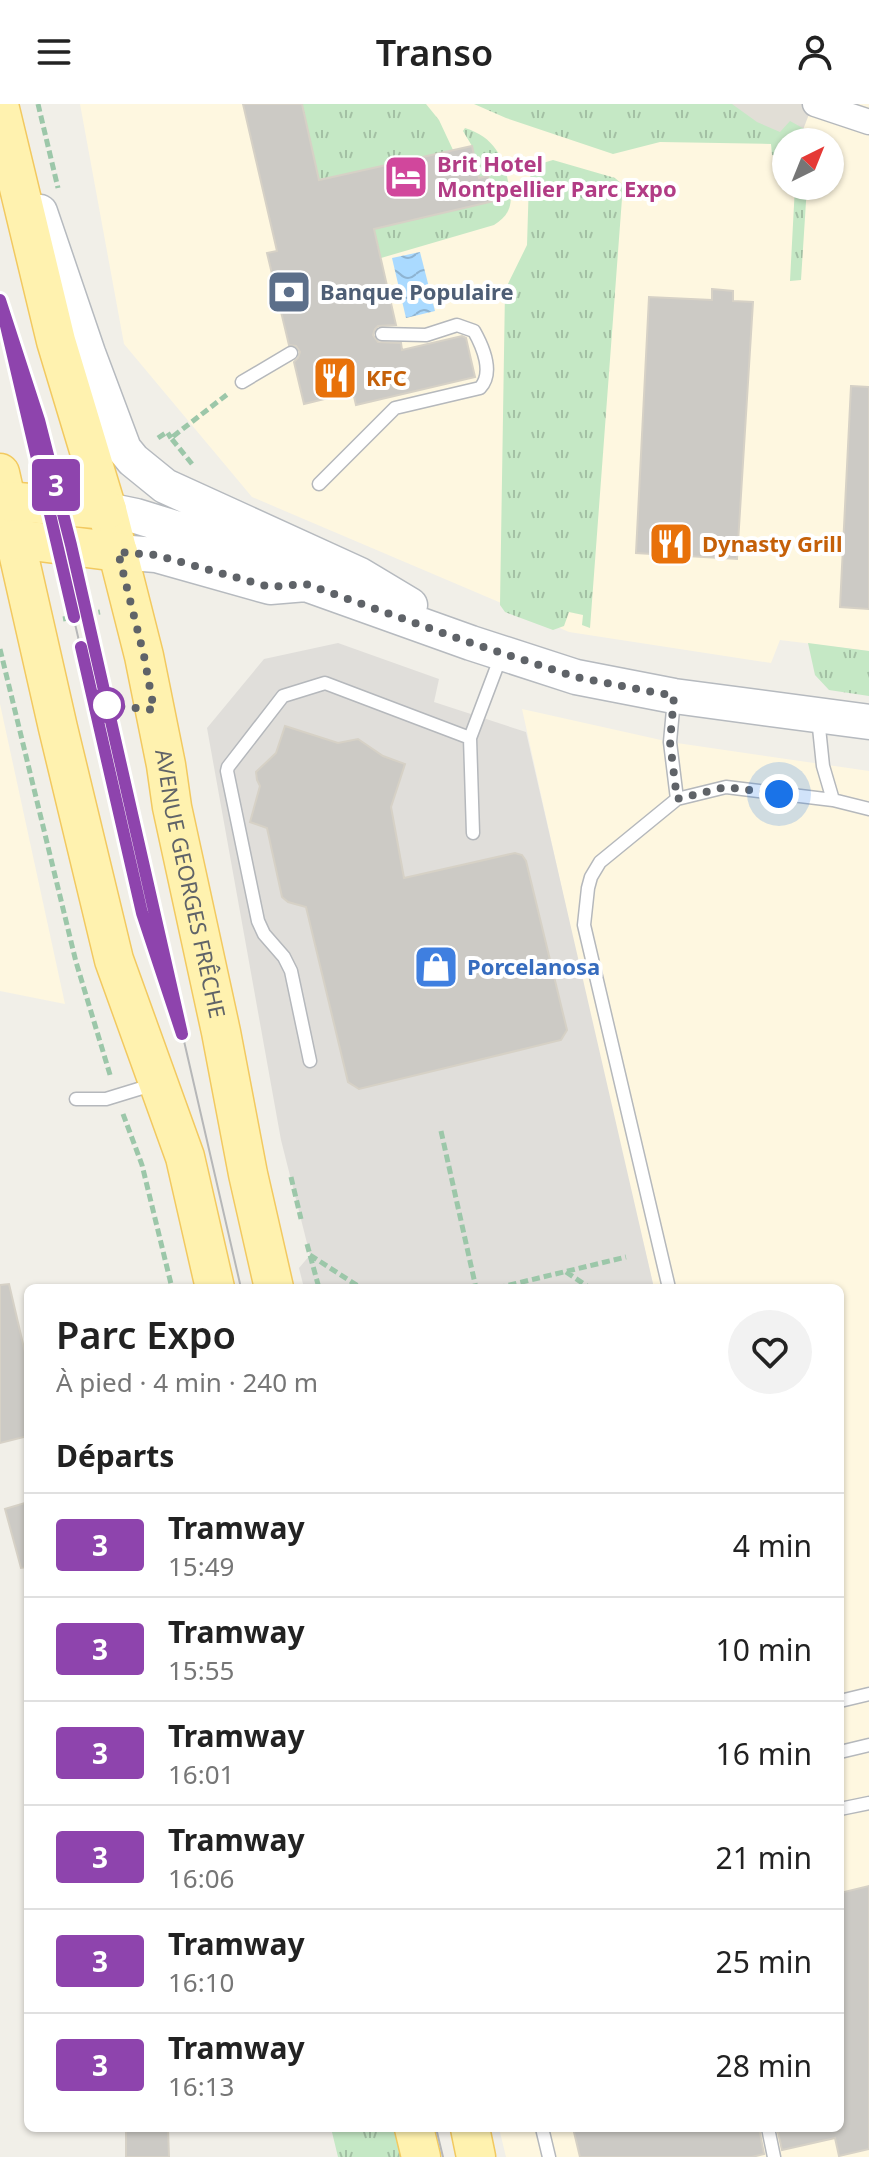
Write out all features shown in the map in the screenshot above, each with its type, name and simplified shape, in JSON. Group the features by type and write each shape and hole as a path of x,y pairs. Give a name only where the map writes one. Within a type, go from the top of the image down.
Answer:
{"main road":[{"name":"AVENUE GEORGES FRÊCHE","path":"0,109 56,341 107,510 144,656 172,807 273,1284"},
{"path":"4,509 107,510"},
{"path":"4,509 118,552"},
{"path":"4,509 36,624 114,960 185,1157 214,1284"},
{"path":"415,2132 421,2157"},
{"path":"471,2132 476,2157"}],"street":[{"path":"5,104 88,353 124,449 133,460 165,486 360,575 486,648"},
{"path":"815,104 869,122"},
{"path":"107,510 276,559 306,584 576,677 674,696 869,722"},
{"path":"118,552 156,555 270,587 306,584"}],"lane":[{"path":"319,484 395,408 480,388 486,381 488,375 481,345 474,331 457,325 426,335 382,334"},
{"path":"242,382 291,353"},
{"path":"473,833 470,738 486,648"},
{"path":"310,1061 291,971 258,921 228,767 283,696 325,683 470,738"},
{"path":"674,696 670,742 677,799"},
{"path":"818,715 823,766 833,800"},
{"path":"668,1284 584,925 591,877 600,862 677,799 726,787 833,800 869,809"},
{"path":"76,1099 106,1099 157,1083"},
{"path":"844,1700 869,1694"},
{"path":"844,1751 869,1745"},
{"path":"844,1808 869,1803"},
{"path":"543,2132 549,2157"},
{"path":"769,2132 774,2157"}],"path":[{"path":"171,438 242,382"},
{"path":"124,449 167,432 200,475"},
{"path":"158,438 166,449"},
{"path":"36,624 131,606"},
{"path":"441,1131 475,1284"},
{"path":"291,1177 301,1219"},
{"path":"307,1244 318,1284"},
{"path":"310,1255 355,1284"},
{"path":"514,1284 626,1257"},
{"path":"566,1272 584,1284"},
{"path":"533,1284 536,1279"}],"shaded area":[{"path":"80,104 869,104 869,651 780,640 771,663 569,632 252,497 124,344"},
{"path":"621,104 813,104 804,128 772,128 772,135"},
{"path":"338,643 439,679 434,702 526,732 653,1284 303,1284 299,1268 310,1255 281,1140 207,728 264,659"},
{"path":"0,704 65,1004 0,991"},
{"path":"522,709 670,742 869,771 869,2157 506,2157 500,2132 844,2132 844,1284 653,1284"}],"green space":[{"path":"302,104 426,104 439,120 453,150 319,180"},
{"path":"474,104 732,104 772,129 772,155 771,144 660,142 613,154"},
{"path":"790,121 803,128 784,128"},
{"path":"465,128 483,137 501,157 511,196 504,217 494,225 349,265 343,236 494,201 489,176 479,178 472,146 463,131"},
{"path":"553,160 615,178 623,185 590,628 582,625 583,615 569,612 564,626 553,630 505,612 500,605 505,290 527,245 529,180 538,166"},
{"path":"794,200 806,200 801,280 790,281"},
{"path":"808,643 869,651 869,696 829,690 815,675"},
{"path":"332,2132 400,2132 405,2157 338,2157"}],"water":[{"path":"420,252 435,311 406,318 392,258"}],"building":[{"path":"243,104 302,104 319,180 472,146 479,178 488,176 494,201 374,229 396,325 378,326 373,335 378,342 401,343 402,350 462,336 466,338 475,377 356,405 353,392 304,404 294,362 300,352 296,346 289,345 267,253 277,251"},
{"path":"712,289 733,291 733,301 753,302 737,559 636,553 649,297 712,300"},
{"path":"851,386 869,387 869,609 840,607"},
{"name":"Porcelanosa","path":"285,726 338,743 358,739 383,756 405,764 391,807 404,878 515,853 522,855 567,1030 561,1040 359,1089 348,1082 306,907 282,897 267,828 250,822 260,786 256,772 276,753"},
{"path":"9,1284 24,1348 24,1437 0,1443 0,1285"},
{"path":"24,1503 24,1568 21,1568 5,1509"},
{"path":"869,1886 869,2149 839,2156 835,2138 782,2150 778,2132 844,2132 844,1892"},
{"path":"126,2132 168,2132 169,2157 126,2157"},
{"path":"574,2132 760,2132 764,2154 752,2157 580,2157"}],"tram line":[{"path":"0,300 142,913 184,1041 240,1284"},
{"name":"3","path":"74,617 0,300 39,420 71,545 182,1034 142,913 81,647"},
{"path":"31,395 60,496 98,667"},
{"path":"146,878 158,932"},
{"path":"437,2132 443,2157"}],"place":[{"name":"Brit Hotel Montpellier Parc Expo","path":"406,177"},
{"name":"Banque Populaire","path":"289,292"},
{"name":"KFC","path":"335,378"},
{"name":"Dynasty Grill","path":"671,544"},
{"name":"Porcelanosa","path":"436,967"}],"route":[{"path":"107,705 154,710 118,552 156,555 270,587 306,584 576,677 674,696 670,742 677,799 726,787 779,794"}]}
